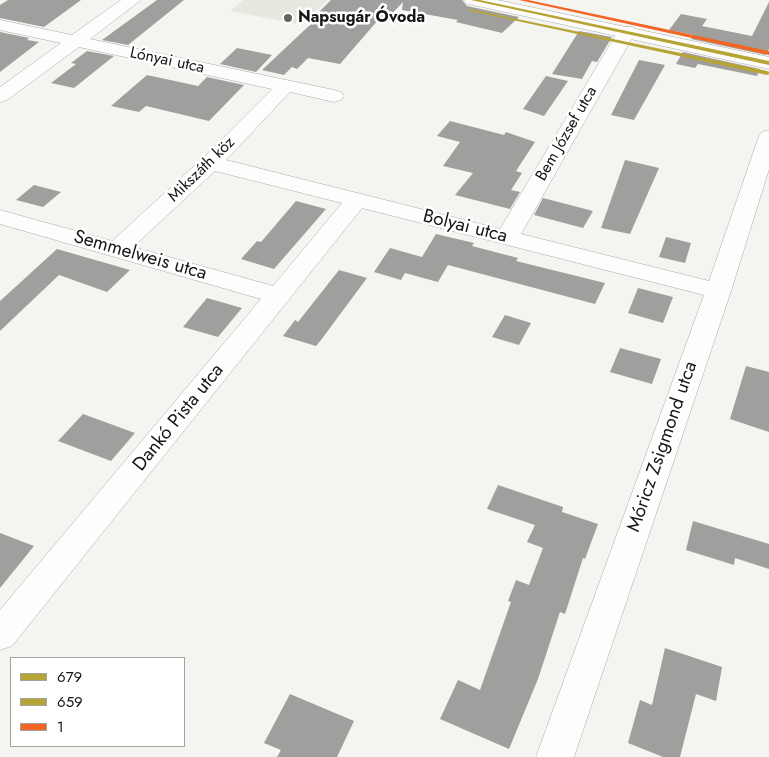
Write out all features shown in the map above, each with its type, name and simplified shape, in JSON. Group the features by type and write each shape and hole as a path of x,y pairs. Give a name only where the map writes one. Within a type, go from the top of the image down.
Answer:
{"street":[{"path":"0,96 132,0"},
{"path":"473,0 769,63"},
{"name":"Lónyai utca","path":"0,25 284,87 334,96"},
{"name":"Bem József utca","path":"507,237 627,32"},
{"name":"Mikszáth köz","path":"117,249 211,163 284,87"},
{"name":"Móricz Zsigmond utca","path":"555,757 718,292 769,136"},
{"name":"Bolyai utca","path":"211,163 718,292"},
{"name":"Dankó Pista utca","path":"0,635 357,200"},
{"name":"Semmelweis utca","path":"0,217 280,296"}],"shaded area":[{"name":"Napsugár Óvoda","path":"243,0 327,0 302,25 230,11"}],"building":[{"path":"8,0 81,0 44,27 0,18 0,5"},
{"path":"157,0 184,0 128,45 102,40"},
{"path":"331,0 462,0 467,6 519,17 502,33 456,22 458,20 402,10 403,2 386,20 379,19 340,64 308,58 297,69 292,67 284,75 262,70 313,22 310,21"},
{"path":"769,2 769,49 766,55 691,39 694,35 669,30 681,14 707,19 702,26 752,36"},
{"path":"579,31 612,37 597,62 592,61 582,79 552,74"},
{"path":"0,32 29,38 27,40 39,42 0,72"},
{"path":"237,48 272,55 256,72 220,64"},
{"path":"87,51 114,56 74,88 51,83 76,64 71,63"},
{"path":"683,52 760,69 757,76 698,64 695,68 676,64"},
{"path":"639,60 665,65 634,120 611,115"},
{"path":"147,75 198,86 207,77 244,85 209,121 146,106 139,112 111,106"},
{"path":"546,76 568,81 544,116 523,109"},
{"path":"450,121 504,135 506,132 535,142 516,171 522,173 511,190 520,192 510,209 455,195 473,173 443,166 460,142 437,136"},
{"path":"625,160 659,168 630,234 601,228"},
{"path":"34,185 61,192 43,207 16,200"},
{"path":"543,198 593,211 583,228 534,215"},
{"path":"296,201 326,209 274,269 241,259 257,241 261,242"},
{"path":"436,234 474,243 472,246 518,258 516,261 605,283 595,304 448,265 438,282 405,273 401,280 374,272 390,248 422,257"},
{"path":"666,237 691,243 685,263 659,257"},
{"path":"57,249 130,270 107,292 59,275 0,331 0,301"},
{"path":"339,270 367,278 316,346 283,336 295,320 298,322"},
{"path":"638,288 673,297 663,323 628,313"},
{"path":"207,298 242,308 218,337 183,327"},
{"path":"505,315 531,323 519,345 492,337"},
{"path":"620,348 661,359 652,384 610,372"},
{"path":"746,366 769,372 769,432 730,419"},
{"path":"83,414 135,433 111,461 58,441"},
{"path":"498,485 563,507 562,512 598,524 585,559 583,558 565,614 560,612 538,679 509,749 440,719 458,680 480,690 511,602 508,601 516,580 529,585 543,548 527,542 535,525 487,509"},
{"path":"693,521 769,544 769,569 735,558 734,565 686,550"},
{"path":"0,533 34,546 0,588"},
{"path":"665,648 722,667 716,701 696,694 680,757 663,757 628,743 640,700 652,705"},
{"path":"290,694 354,721 337,757 277,757 281,750 264,743"}],"transit line":[{"name":"679","path":"473,0 769,63"},
{"name":"1","path":"521,0 769,53"},
{"name":"659","path":"471,10 767,73"}],"place":[{"name":"Napsugár Óvoda","path":"288,18"}]}
